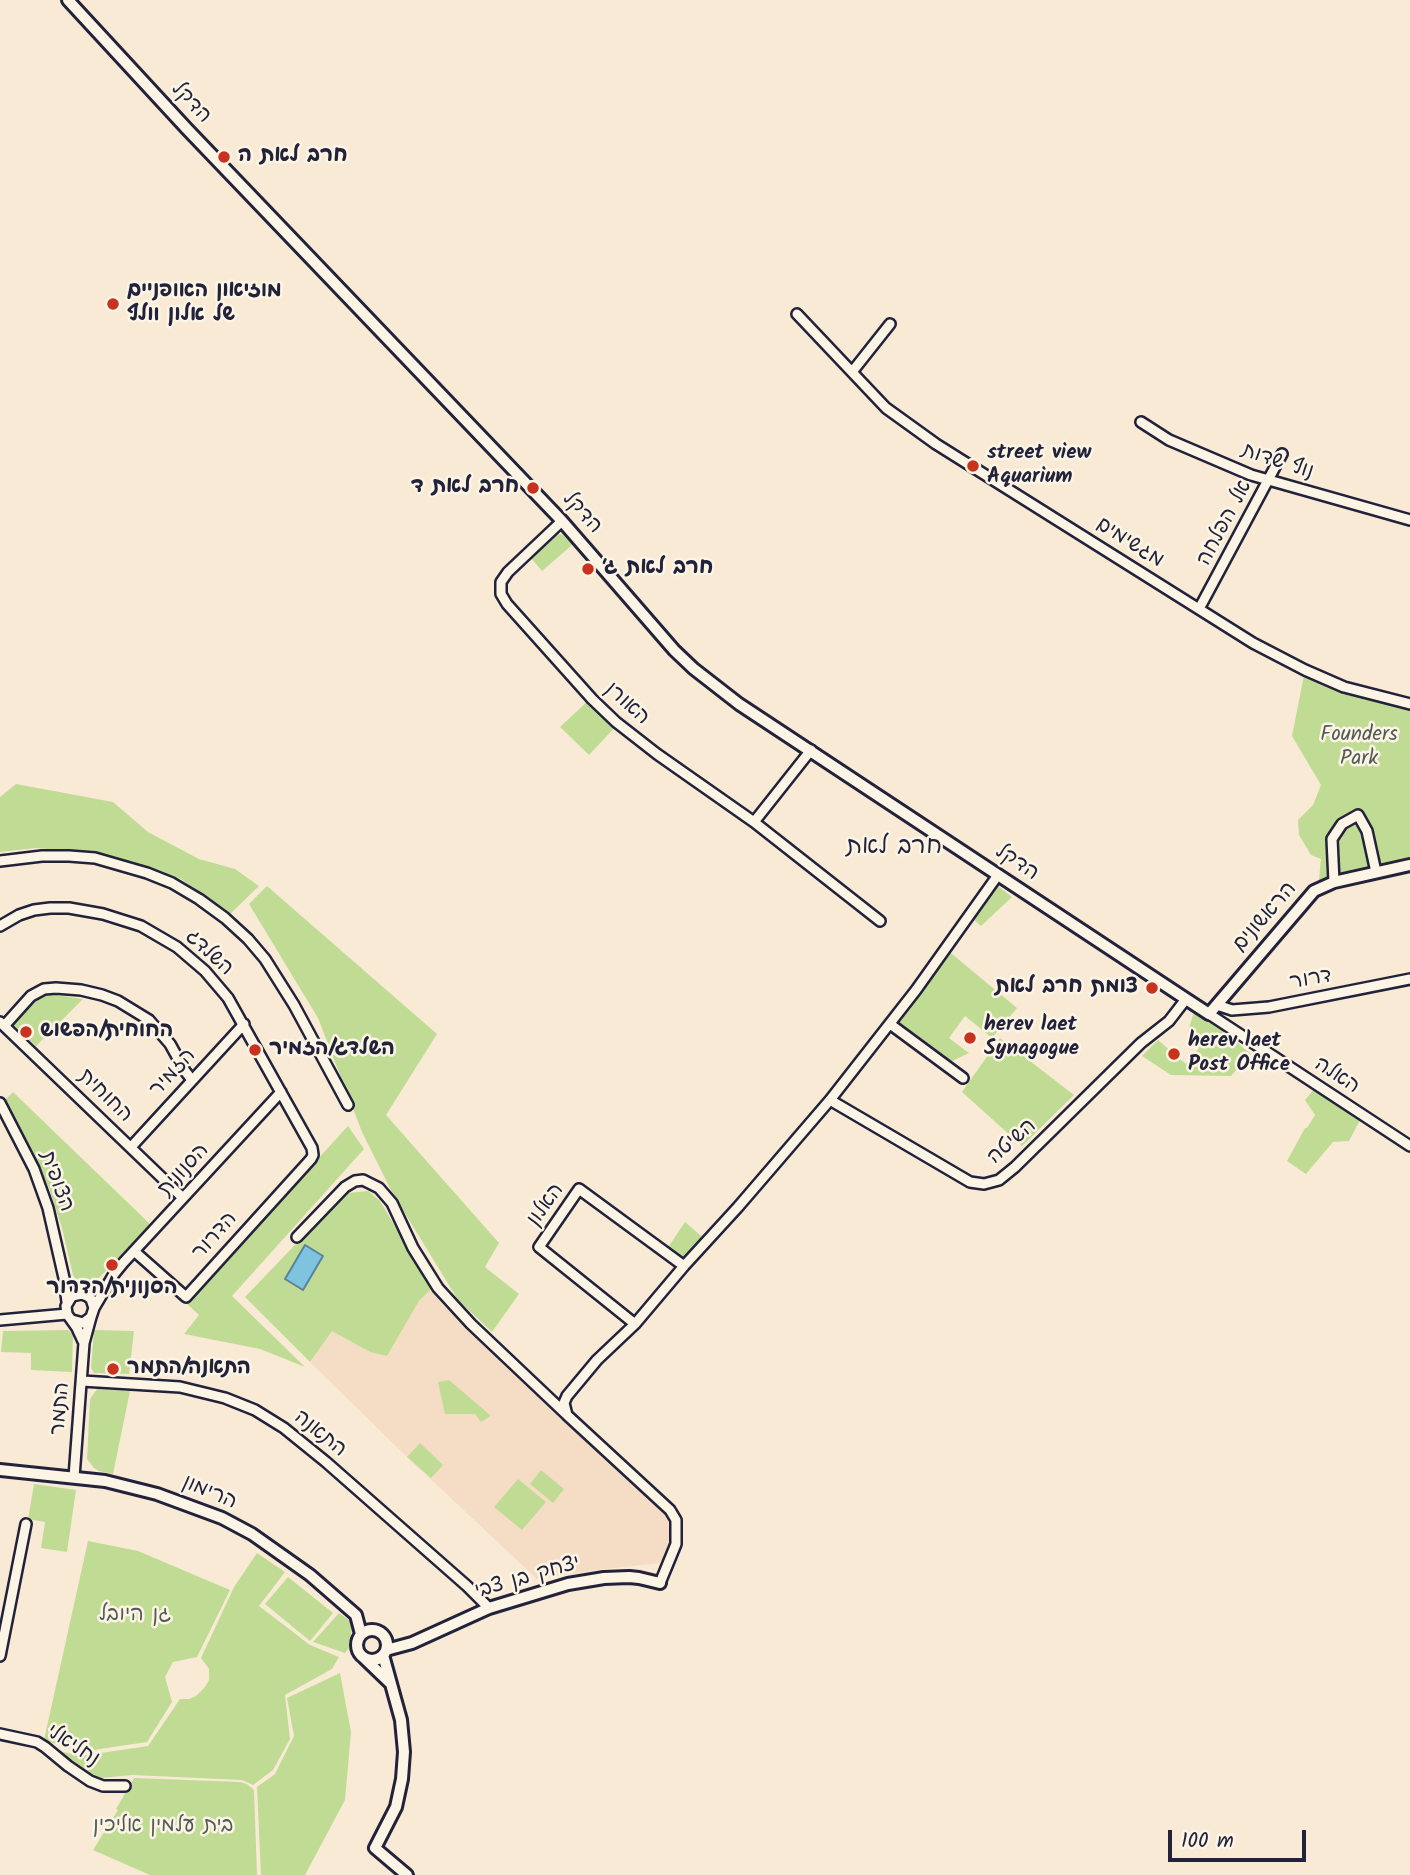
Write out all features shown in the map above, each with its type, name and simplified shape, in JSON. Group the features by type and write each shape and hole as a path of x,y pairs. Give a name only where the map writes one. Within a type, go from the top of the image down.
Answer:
{"street":[{"name":"הדקל","path":"68,0 187,130 562,521 674,650 718,689 1209,1014"},
{"name":"מגשימים","path":"797,314 886,408 936,444 1253,643 1344,687 1410,704"},
{"path":"852,372 890,324"},
{"name":"נוף שדות","path":"1142,422 1169,440 1196,453 1268,481 1410,520"},
{"name":"אל הפלחה","path":"1199,609 1282,454"},
{"name":"האורן","path":"562,521 508,572 501,582 501,594 507,604 616,722 754,822"},
{"path":"810,750 754,822 880,921"},
{"path":"1334,882 1332,839 1342,824 1358,816 1367,831 1376,872"},
{"path":"0,861 42,856 95,859 147,873 172,883 199,899 225,918 265,959 295,1004 348,1105"},
{"name":"הראשונים","path":"1209,1014 1314,891 1334,882 1410,866"},
{"path":"567,1415 564,1403 572,1390 597,1360 635,1324 830,1100 916,990 998,875"},
{"name":"השלדג","path":"0,926 19,915 50,908 69,908 103,914 141,926 177,947 205,971 228,998 312,1148"},
{"name":"דרור","path":"1217,1005 1233,1010 1269,1007 1410,979"},
{"path":"2,1024 31,996 44,989 81,990 102,995 118,1001 149,1020 170,1044 184,1071 192,1080"},
{"name":"השיטה","path":"830,1100 970,1182 992,1182 999,1180 1015,1167 1141,1043 1169,1021 1186,999"},
{"name":"האלה","path":"1209,1014 1410,1146"},
{"name":"החוחית","path":"2,1024 183,1198"},
{"name":"הזמיר","path":"131,1147 244,1024"},
{"path":"890,1024 962,1079"},
{"name":"הסנונית","path":"80,1294 88,1294 102,1286 114,1274 281,1092"},
{"name":"הצופית","path":"0,1103 40,1186 55,1237 67,1302"},
{"name":"הדרור","path":"134,1251 186,1297 311,1159 312,1148"},
{"path":"296,1237 345,1187 355,1181 363,1180 379,1188 392,1203 413,1248 438,1288 471,1324 670,1510 676,1520 676,1544 660,1583"},
{"name":"האלון","path":"635,1324 539,1247 579,1189 684,1266"},
{"name":"הסנונית","path":"93,1313 114,1274"},
{"path":"0,1320 69,1317 83,1323 93,1313 90,1299 70,1286 64,1278"},
{"path":"80,1294 72,1296 67,1302 69,1317 84,1343"},
{"name":"התמר","path":"74,1477 84,1343 93,1313"},
{"name":"התאנה","path":"82,1381 180,1387 225,1398 255,1410 301,1441 419,1543 489,1608"},
{"name":"הרימון","path":"0,1470 105,1481 157,1494 213,1514 252,1534 310,1575 356,1615 361,1634"},
{"path":"0,1656 26,1524"},
{"name":"יצחק בן צבי","path":"385,1653 489,1608 585,1580 629,1577 660,1583"},
{"path":"390,1683 357,1648 361,1634 375,1630 393,1643 412,1643"},
{"path":"385,1638 385,1653 390,1683 401,1720 404,1752 396,1807 375,1848 407,1875"},
{"path":"362,1656 376,1660 385,1653"},
{"name":"נחליאלי","path":"0,1734 37,1742 90,1781 103,1786 125,1786"}],"shaded area":[{"path":"432,1288 442,1304 646,1492 669,1517 673,1533 668,1551 660,1563 537,1579 310,1362 332,1330 370,1352 387,1356 419,1301"}],"green space":[{"path":"561,534 572,545 542,571 531,558 556,535"},
{"name":"Founders Park","path":"1305,670 1410,704 1410,865 1318,889 1321,859 1311,855 1299,835 1298,820 1313,805 1321,785 1292,736"},
{"path":"591,698 618,724 589,755 560,727"},
{"path":"16,784 113,802 148,832 199,859 235,869 259,886 229,915 181,879 135,864 93,853 36,848 0,852 0,797"},
{"path":"267,886 437,1034 386,1115 499,1243 485,1267 519,1294 492,1332 458,1300 392,1192 362,1132 318,1018 249,904"},
{"path":"998,886 1012,897 981,926 974,920"},
{"path":"946,949 1017,1008 992,1038 965,1016 949,1038 969,1053 944,1065 890,1024"},
{"path":"50,994 83,999 36,1046 13,1025 39,998"},
{"path":"1195,1009 1226,1034 1230,1032 1251,1054 1231,1076 1171,1075 1142,1056 1158,1040 1186,1064 1199,1048 1188,1031"},
{"path":"1000,1038 1074,1095 1022,1146 962,1092"},
{"path":"1315,1088 1360,1120 1349,1141 1333,1142 1306,1174 1287,1161 1315,1115 1305,1100"},
{"path":"13,1092 150,1224 100,1277 91,1283 76,1281 73,1275 49,1188 5,1100"},
{"path":"348,1126 364,1149 232,1296 305,1367 260,1349 184,1334 199,1315 186,1303"},
{"path":"368,1191 380,1201 432,1288 419,1301 387,1356 370,1352 332,1331 310,1362 245,1297 337,1201 348,1193"},
{"path":"685,1222 707,1241 684,1266 665,1252"},
{"path":"68,1330 73,1334 72,1372 31,1370 31,1353 1,1352 3,1331"},
{"path":"94,1330 134,1331 129,1374 94,1373 91,1368"},
{"path":"449,1380 490,1415 489,1417 481,1422 475,1414 445,1414 438,1382"},
{"path":"97,1389 130,1391 113,1474 99,1471 87,1459 90,1399"},
{"path":"420,1443 443,1465 431,1478 407,1457"},
{"path":"541,1470 564,1489 553,1503 530,1484"},
{"path":"518,1479 546,1502 522,1530 494,1507"},
{"path":"34,1484 76,1490 67,1552 41,1548 45,1522 28,1519"},
{"name":"גן היובל","path":"88,1541 138,1551 230,1590 197,1657 173,1662 165,1677 172,1702 147,1742 80,1752 44,1740"},
{"path":"257,1553 285,1572 259,1606 310,1645 339,1657 332,1669 285,1695 290,1739 273,1770 253,1785 242,1780 132,1775 101,1778 83,1773 56,1750 80,1756 148,1746 180,1699 196,1696 209,1680 209,1669 201,1658 234,1587"},
{"path":"288,1577 333,1613 310,1641 265,1604"},
{"path":"339,1613 350,1621 352,1627 349,1648 345,1653 313,1642"},
{"path":"340,1673 351,1732 345,1800 305,1875 261,1875 257,1787 275,1774 294,1736 287,1698"},
{"name":"בית עלמין אליכין","path":"134,1778 247,1784 254,1790 257,1875 150,1875 93,1850"}],"water":[{"path":"305,1245 323,1256 303,1290 285,1279"}],"place":[{"name":"חרב לאת ה","path":"224,157"},
{"name":"מוזיאון האופניים של אלון וולף","path":"113,304"},
{"name":"street view Aquarium","path":"973,466"},
{"name":"חרב לאת ד","path":"533,488"},
{"name":"חרב לאת ג׳","path":"588,569"},
{"name":"צומת חרב לאת","path":"1152,988"},
{"name":"החוחית/הפשוש","path":"26,1032"},
{"name":"herev laet Synagogue","path":"970,1038"},
{"name":"השלדג/הזמיר","path":"255,1050"},
{"name":"herev laet Post Office","path":"1174,1054"},
{"name":"הסנונית/הדרור","path":"112,1265"},
{"name":"התאנה/התמר","path":"113,1369"}],"district":[{"name":"חרב לאת","path":"894,849"}]}
